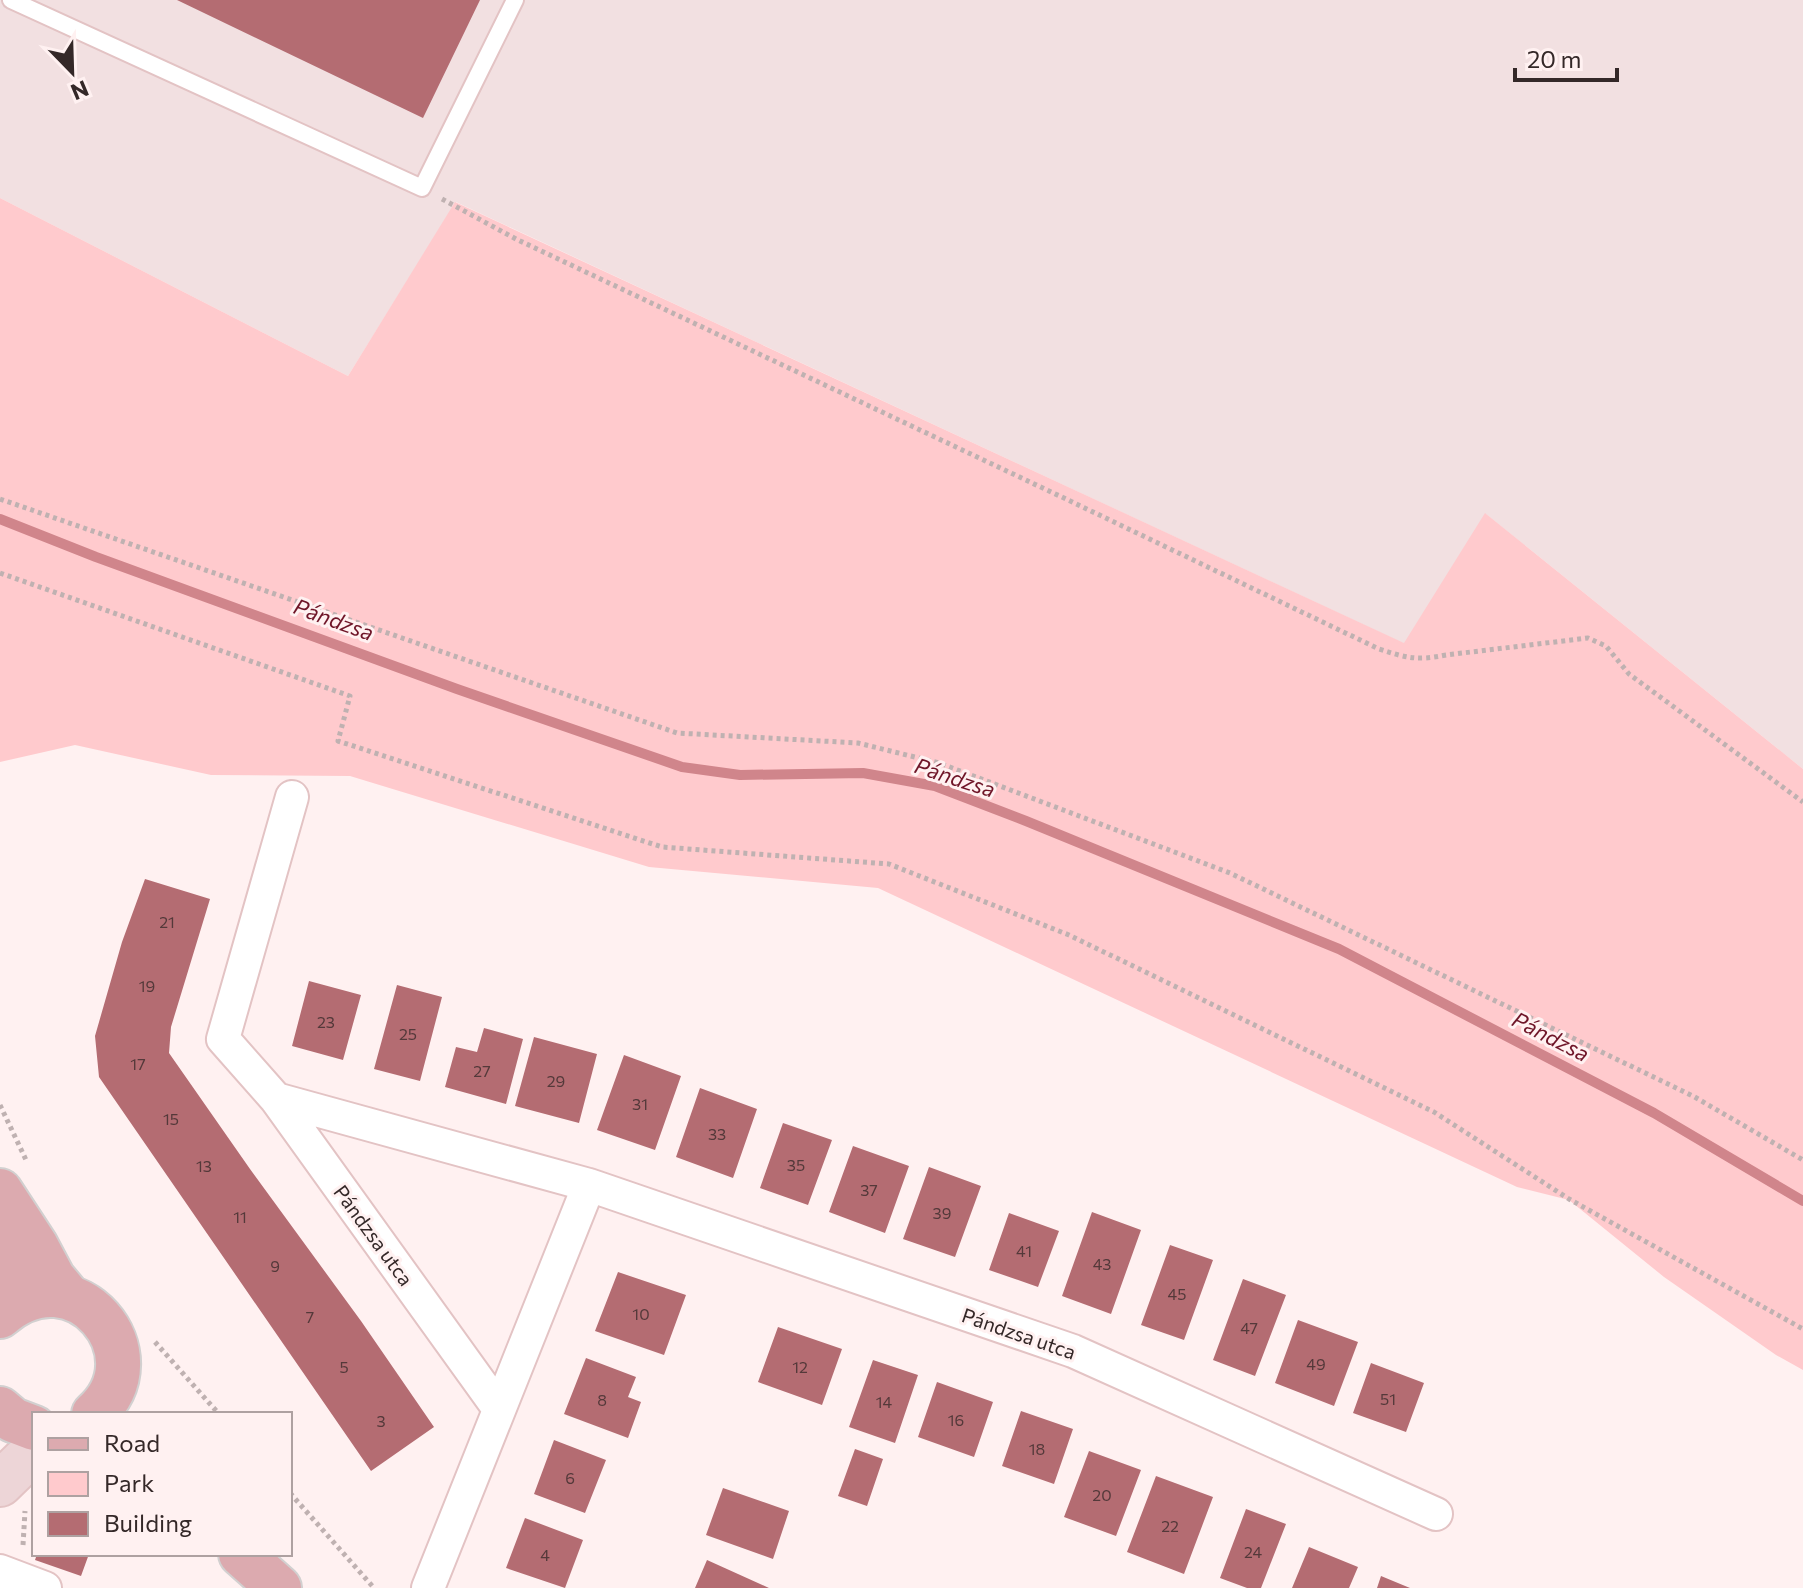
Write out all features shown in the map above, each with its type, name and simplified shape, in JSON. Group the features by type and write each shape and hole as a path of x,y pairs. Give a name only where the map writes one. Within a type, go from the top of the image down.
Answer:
{"main road":[{"path":"0,1191 53,1278 68,1296"},
{"path":"0,1244 5,1260 4,1296 0,1310"},
{"path":"0,1316 29,1297 49,1294 68,1296 91,1307 107,1325 117,1352 119,1394 128,1412"},
{"path":"96,1412 111,1394 118,1370"},
{"path":"0,1409 13,1420 32,1427"},
{"path":"0,1484 32,1453"},
{"path":"244,1556 279,1588"}],"street":[{"name":"Pándzsa utca","path":"292,797 223,1039 276,1099 499,1409"},
{"name":"Pándzsa utca","path":"276,1099 589,1185 1073,1351 1436,1514"},
{"path":"428,1588 589,1185"},
{"path":"0,1571 45,1588"}],"lane":[{"path":"11,0 422,188 515,0"}],"path":[{"path":"422,188 531,246 1379,649 1424,660 1588,638 1606,646 1629,674 1803,802"},
{"path":"0,499 677,733 858,743 939,763 1230,873 1693,1096 1803,1160"},
{"path":"0,573 350,696 338,741 662,847 889,864 1069,935 1434,1112 1569,1199 1803,1329"},
{"path":"292,1495 374,1588"}],"shaded area":[{"path":"0,0 1803,0 1803,769 1486,514 1405,644 456,202 348,376 0,198"}],"green space":[{"path":"0,198 348,376 455,202 1404,643 1485,513 1803,769 1803,1370 1776,1355 1664,1277 1569,1200 1517,1187 878,888 649,867 350,776 211,775 75,745 0,762"}],"building":[{"path":"177,0 480,0 423,118"},
{"path":"145,879 210,899 171,1027 169,1053 434,1427 371,1471 99,1077 95,1036 122,942"},
{"path":"309,981 361,995 343,1060 292,1046"},
{"path":"397,985 442,997 420,1081 374,1069"},
{"path":"484,1028 523,1039 506,1104 445,1087 456,1047 477,1052"},
{"path":"534,1037 597,1054 579,1123 515,1106"},
{"path":"624,1055 681,1076 655,1150 597,1130"},
{"path":"700,1088 757,1109 733,1178 676,1157"},
{"path":"783,1123 832,1140 808,1205 760,1188"},
{"path":"853,1146 909,1166 885,1233 829,1212"},
{"path":"929,1167 981,1186 955,1257 903,1239"},
{"path":"1092,1212 1141,1230 1111,1314 1062,1296"},
{"path":"1009,1213 1059,1231 1038,1287 989,1270"},
{"path":"1170,1245 1213,1260 1184,1340 1141,1325"},
{"path":"618,1272 686,1295 664,1355 595,1331"},
{"path":"1243,1279 1286,1295 1255,1376 1213,1360"},
{"path":"1298,1320 1358,1342 1334,1406 1275,1383"},
{"path":"778,1327 842,1349 822,1405 758,1382"},
{"path":"586,1358 636,1377 628,1397 641,1402 628,1438 564,1414"},
{"path":"873,1360 918,1375 895,1443 849,1427"},
{"path":"1371,1363 1424,1383 1406,1432 1353,1413"},
{"path":"937,1382 993,1402 974,1457 918,1437"},
{"path":"1021,1411 1073,1429 1054,1484 1002,1466"},
{"path":"554,1440 606,1460 585,1513 534,1494"},
{"path":"855,1449 883,1459 867,1506 838,1496"},
{"path":"1089,1451 1141,1470 1116,1536 1064,1517"},
{"path":"1156,1476 1213,1497 1184,1574 1127,1552"},
{"path":"723,1488 789,1511 773,1559 706,1535"},
{"path":"1246,1509 1286,1524 1261,1588 1247,1588 1220,1578"},
{"path":"525,1518 583,1540 565,1588 506,1568"},
{"path":"1309,1547 1358,1567 1349,1588 1292,1588"},
{"path":"36,1556 88,1556 81,1576 35,1560"},
{"path":"707,1560 769,1588 695,1588"},
{"path":"1381,1576 1410,1588 1377,1588"}],"waterway":[{"name":"Pándzsa","path":"0,519 457,689 682,767 740,775 863,773 935,786 1339,949 1654,1113 1803,1201"}]}
